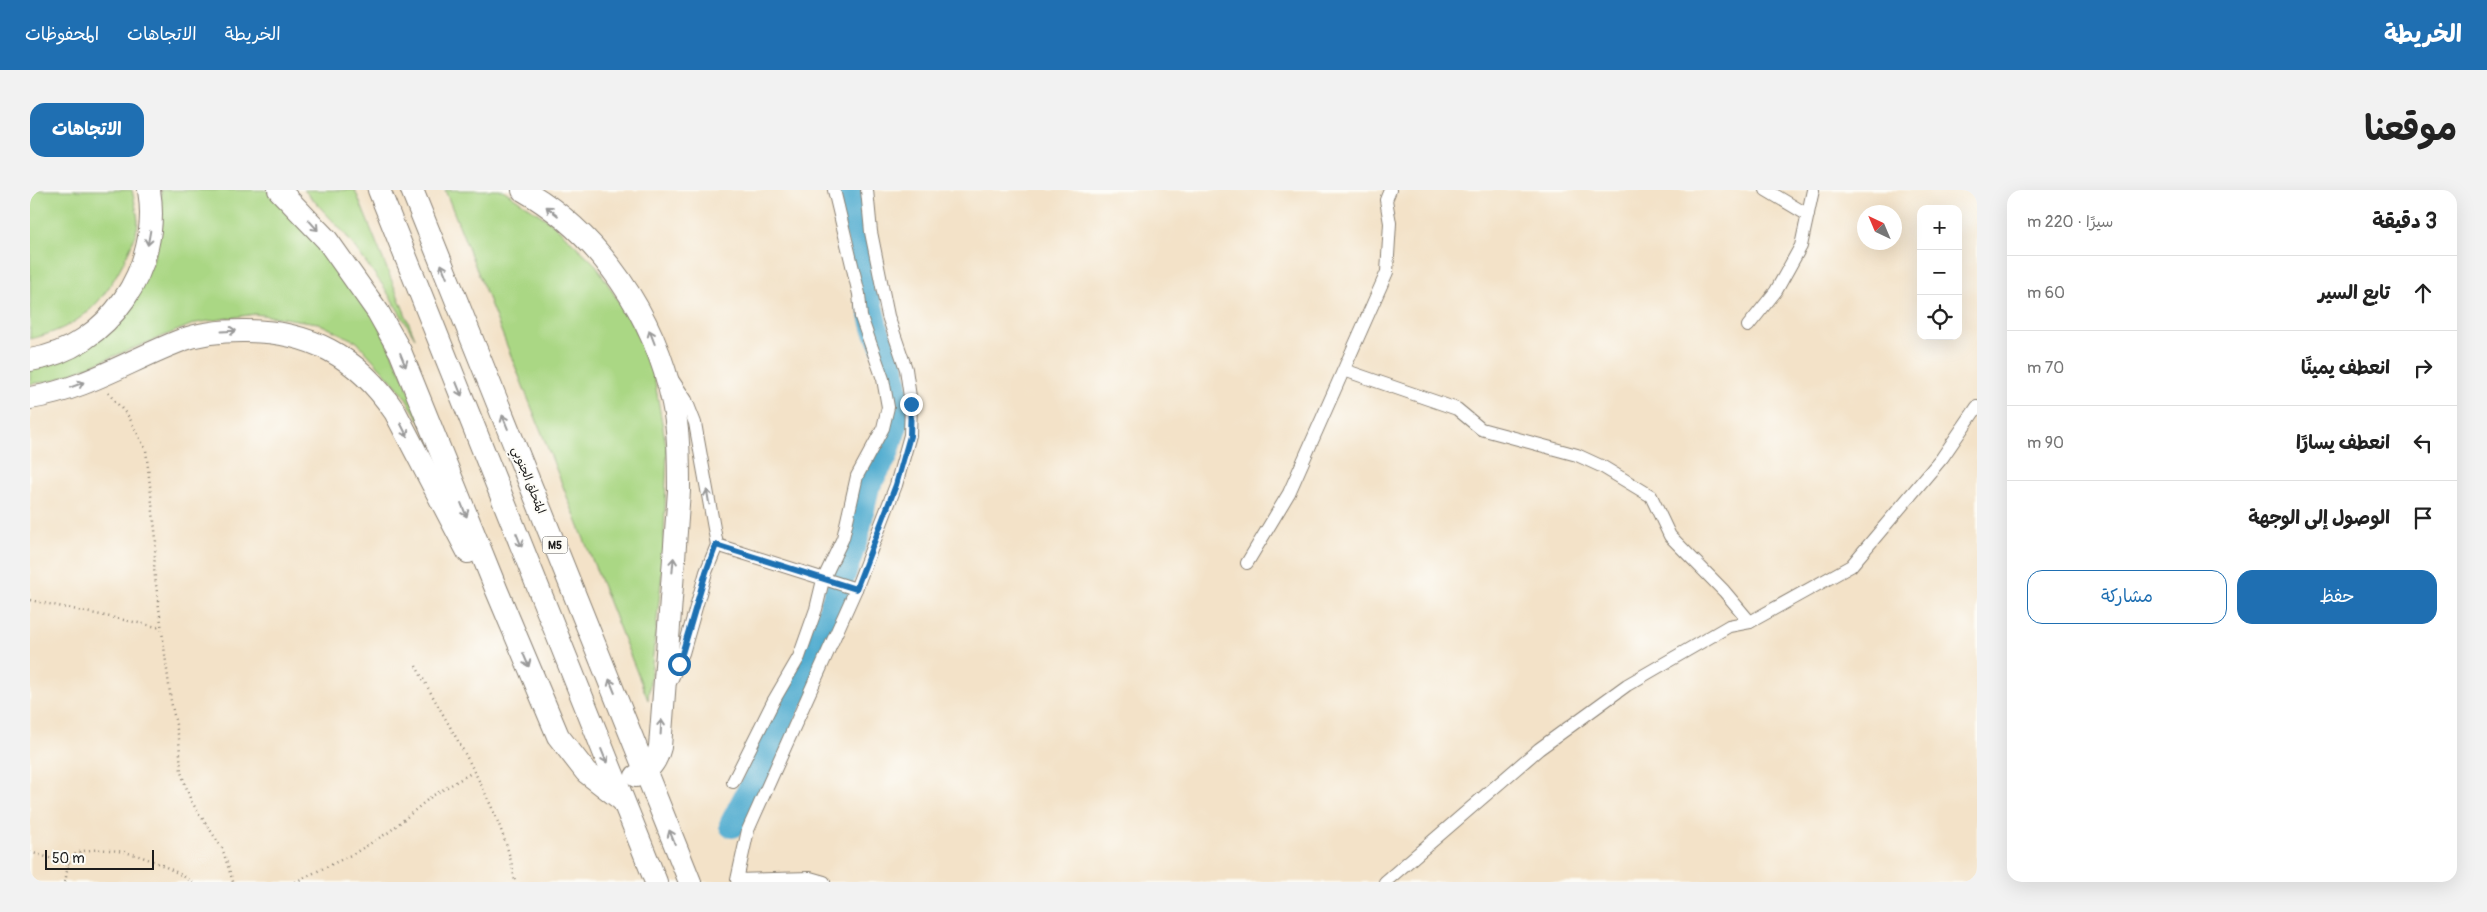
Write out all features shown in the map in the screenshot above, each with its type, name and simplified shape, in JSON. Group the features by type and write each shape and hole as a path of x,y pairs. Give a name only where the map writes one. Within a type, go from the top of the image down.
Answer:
{"highway":[{"path":"30,360 56,354 82,342 123,302 138,275 148,247 152,219 149,190"},
{"path":"279,190 338,254 378,312 400,351 497,592 558,736 586,772 619,792 646,772 658,757 660,747 679,491 679,453 673,404 664,370 648,327 615,274 573,227 523,190"},
{"name":"M5","path":"379,190 656,882"},
{"name":"المتحلق الجنوبي","path":"416,199 690,882"},
{"path":"30,398 68,388 184,340 224,331 265,331 305,338 329,349 351,363 384,395 459,536 497,592"}],"street":[{"path":"733,782 774,700 799,657 816,609 823,580 843,538 857,476 883,428 888,407 884,379 861,317 859,294 834,190"},
{"path":"824,882 810,878 737,880 748,830 856,589 896,485 910,436 911,404 906,369 888,316 871,232 867,190"},
{"path":"1247,563 1289,493 1387,272 1390,224 1386,200 1390,190"},
{"path":"1766,190 1808,215"},
{"path":"1748,326 1776,291 1802,246 1814,190"},
{"path":"663,694 683,653 706,572 716,545 695,423 680,389 664,370"},
{"path":"1344,370 1457,409 1481,429 1577,455 1603,467 1651,496 1670,536 1724,591 1750,622"},
{"path":"1385,882 1538,749 1627,685 1729,626 1750,622 1851,566 1942,458 1977,407"},
{"path":"716,545 856,589"}],"path":[{"path":"97,377 105,390 129,417 146,450 156,539 154,569 179,739 182,772 191,801 222,848 233,882"},
{"path":"30,600 162,628"},
{"path":"416,666 497,820 513,865 515,882"},
{"path":"295,882 353,854 389,832 432,796 473,772"},
{"path":"65,882 72,856 80,851 106,849 138,855 170,868 193,882"},
{"path":"30,852 69,864"}],"green space":[{"path":"30,190 132,190 138,225 124,261 107,290 97,302 76,321 63,328 30,339"},
{"path":"161,190 266,190 277,198 371,308 432,440 401,391 357,342 318,323 255,314 196,323 52,381 30,384 30,366 68,356 152,265 162,225"},
{"path":"304,190 355,190 415,338 384,287 345,234"},
{"path":"445,190 503,190 552,223 596,265 635,328 653,371 667,451 663,565 648,700"}],"waterway":[{"path":"732,825 755,780 787,707 810,670 856,537 867,486 885,456 899,413 892,367 875,327 866,290 860,240 848,190"}],"route":[{"path":"679,664 706,572 716,545 856,589 896,485 910,436 911,404"}]}
